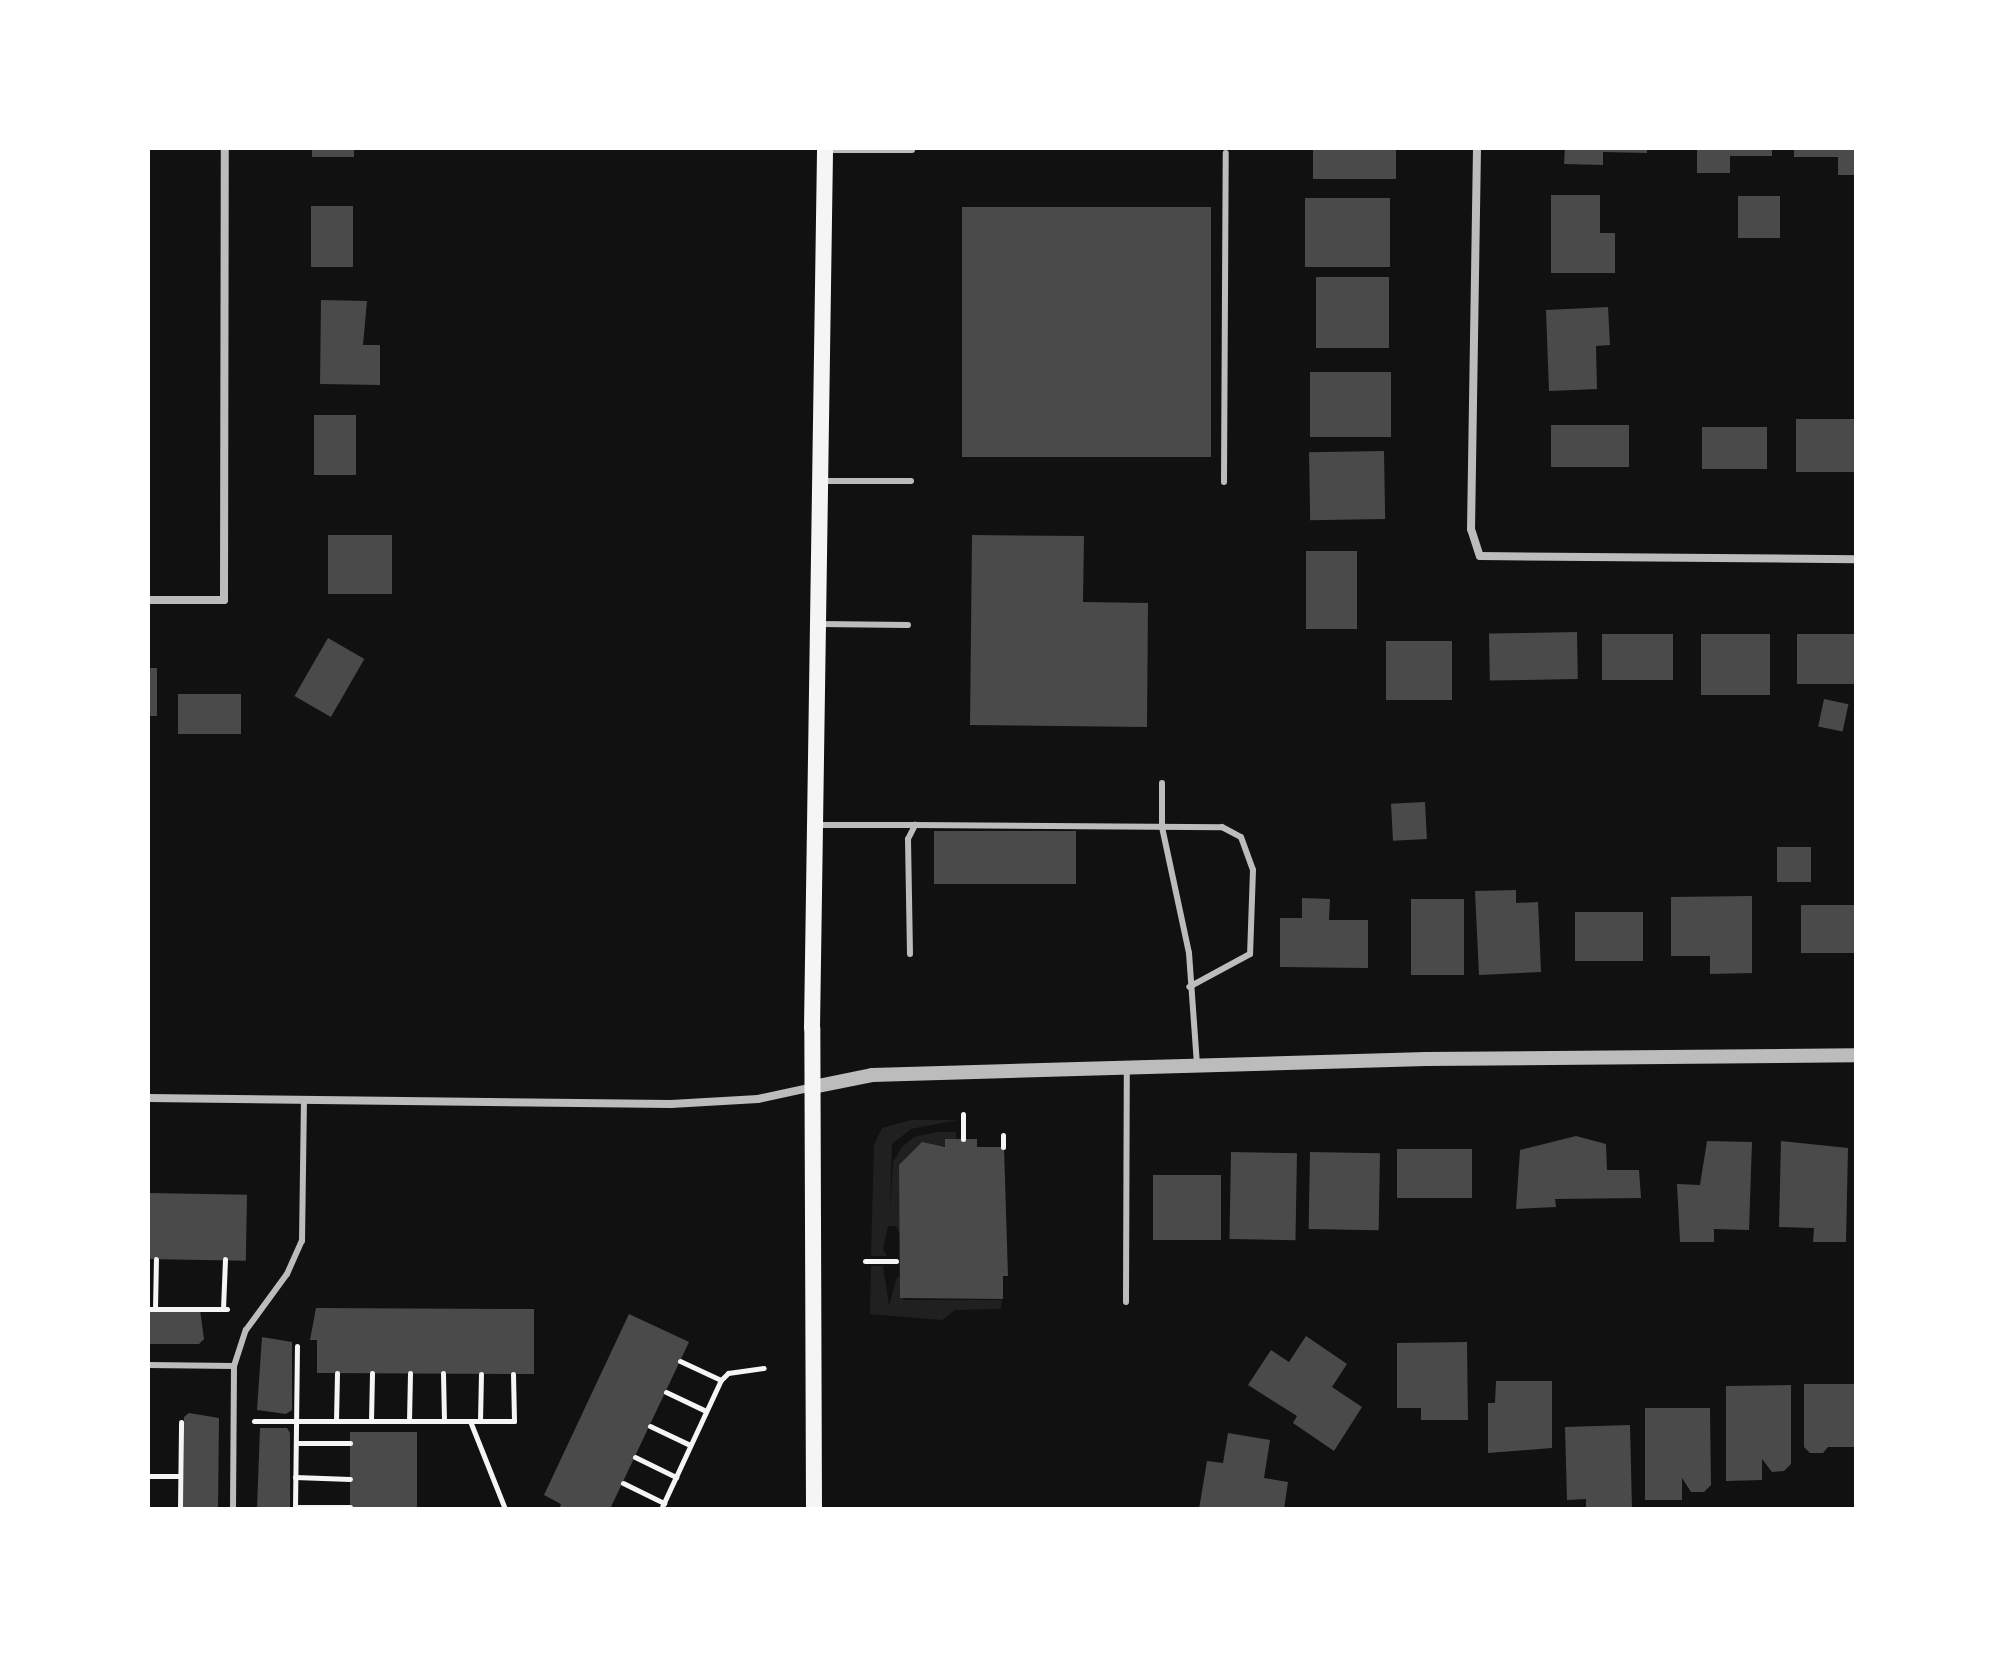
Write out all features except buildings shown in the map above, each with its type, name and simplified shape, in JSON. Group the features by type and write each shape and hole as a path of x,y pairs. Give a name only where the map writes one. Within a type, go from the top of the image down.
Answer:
{"main road":[{"path":"814,1509 813,1087 825,149"}],"street":[{"path":"148,600 224,600 225,148"},
{"path":"1477,148 1471,529 1480,556 1856,559"},
{"path":"148,1098 671,1104 758,1099 872,1075 1426,1059 1856,1055"}],"lane":[{"path":"825,149 912,150"},
{"path":"1224,482 1226,153"},
{"path":"821,481 911,481"},
{"path":"820,624 908,625"},
{"path":"1162,783 1162,827 1189,953 1197,1068"},
{"path":"818,825 1222,827 1241,837 1253,870 1250,954 1189,987"},
{"path":"910,954 908,839 915,825"},
{"path":"1126,1302 1127,1070"},
{"path":"233,1509 234,1366 246,1330 287,1274 302,1241 304,1099"},
{"path":"148,1365 234,1366"}],"path":[{"path":"963,1114 963,1139"},
{"path":"1003,1135 1003,1147"},
{"path":"156,1259 152,1309 225,1309 225,1259"},
{"path":"865,1261 896,1261"},
{"path":"297,1346 295,1508 350,1507"},
{"path":"680,1361 721,1380"},
{"path":"623,1483 662,1506 721,1380 728,1373 764,1368"},
{"path":"336,1421 337,1373"},
{"path":"371,1421 372,1373"},
{"path":"409,1421 410,1373"},
{"path":"443,1373 444,1421"},
{"path":"480,1421 481,1374"},
{"path":"234,1421 514,1421 513,1374"},
{"path":"666,1392 706,1411"},
{"path":"470,1421 505,1509"},
{"path":"180,1509 181,1422"},
{"path":"650,1426 690,1445"},
{"path":"296,1443 350,1443"},
{"path":"635,1457 676,1477"},
{"path":"148,1476 180,1476"},
{"path":"295,1477 350,1479"}],"shaded area":[{"path":"911,1120 957,1120 911,1129 892,1144 890,1211 893,1162 902,1147 914,1137 937,1132 956,1132 957,1146 924,1146 902,1238 896,1226 888,1226 883,1249 887,1256 871,1256 874,1145 882,1128"},
{"path":"871,1266 883,1266 889,1306 897,1277 902,1278 903,1300 1002,1300 1001,1309 955,1310 942,1320 870,1314"}]}
